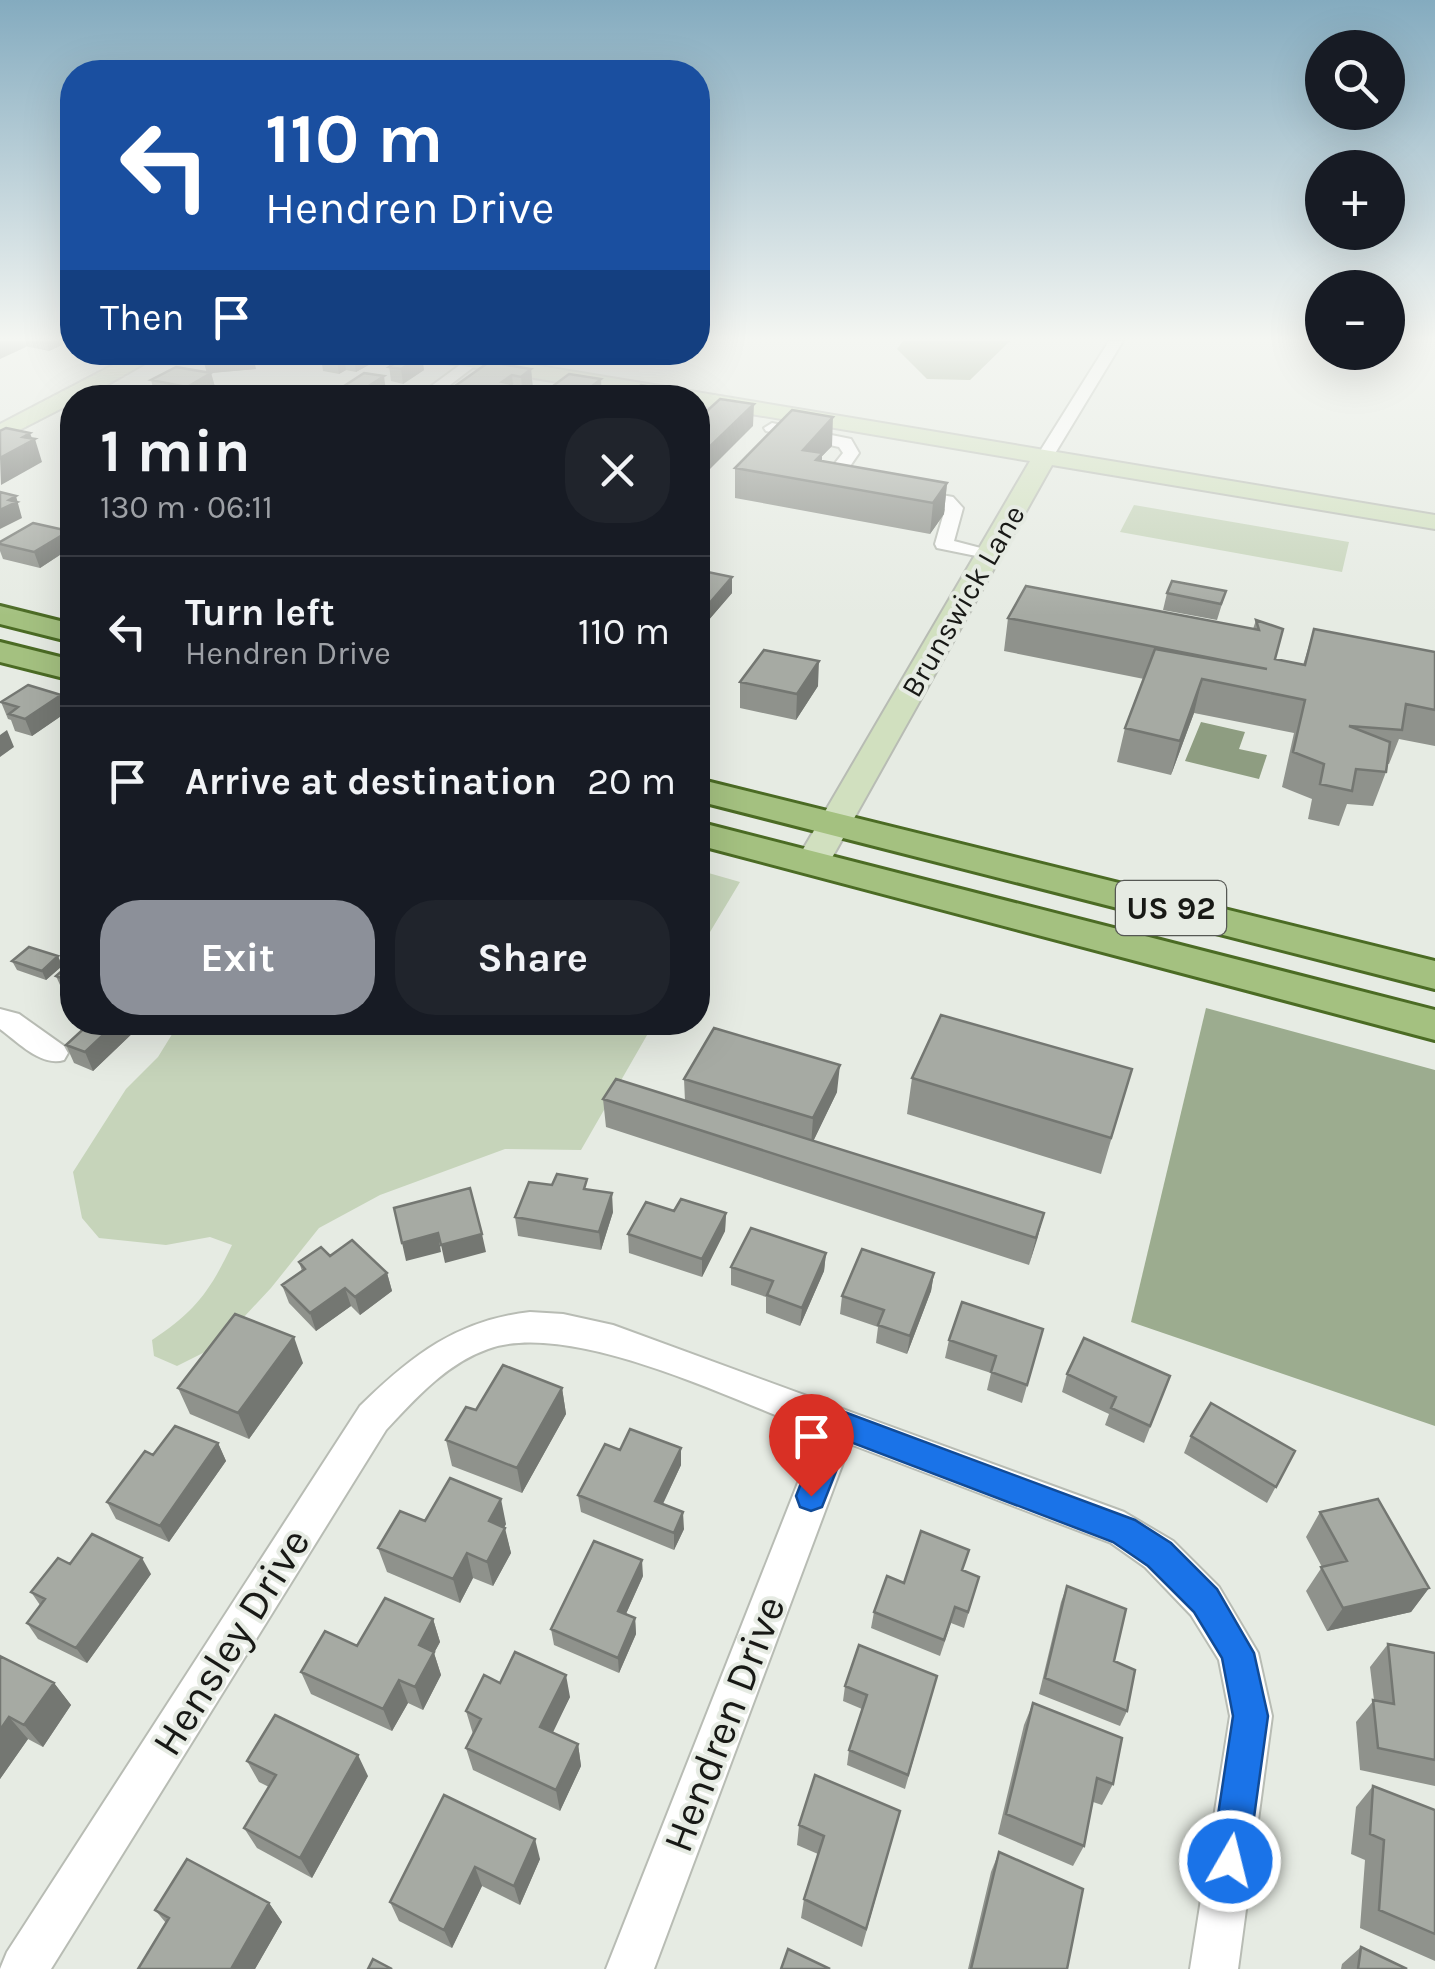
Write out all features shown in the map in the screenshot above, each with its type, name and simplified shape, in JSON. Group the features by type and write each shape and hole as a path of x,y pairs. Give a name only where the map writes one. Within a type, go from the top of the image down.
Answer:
{"main road":[{"path":"0,615 60,630"},
{"path":"0,652 60,667"},
{"name":"US 92","path":"710,793 1435,975"},
{"name":"US 92","path":"710,836 1435,1025"}],"street":[{"path":"795,433 844,443 851,452 837,472 854,485 946,502 954,508 944,544 988,556"},
{"path":"904,433 1435,522"},
{"name":"Brunswick Lane","path":"812,863 1059,433"},
{"path":"0,1019 9,1020 54,1054"},
{"name":"Hensley Drive","path":"24,1969 373,1418 418,1370 466,1341 513,1326 551,1324 602,1334 1124,1530 1160,1554 1205,1601 1238,1653 1251,1716 1214,1969"},
{"name":"Hendren Drive","path":"630,1969 839,1424"}],"shaded area":[{"path":"1134,505 1349,542 1342,572 1120,532"},
{"path":"1201,722 1245,732 1239,749 1267,755 1259,779 1185,761"},
{"path":"710,873 740,882 710,932"},
{"path":"1206,1008 1435,1070 1435,1426 1131,1322"},
{"path":"172,1035 647,1035 581,1150 505,1149 380,1195 319,1228 217,1346 177,1366 154,1356 152,1340 200,1299 232,1245 210,1237 166,1245 99,1238 82,1218 73,1172 126,1089 158,1057"}],"building":[{"path":"0,433 29,433 23,437 35,439 0,458"},
{"path":"710,433 724,433 710,446"},
{"path":"770,433 819,433 803,450 823,453 816,460 947,483 933,503 735,468"},
{"path":"0,492 16,496 9,500 17,502 0,510"},
{"path":"33,523 60,529 60,536 34,552 0,542"},
{"path":"710,572 732,577 710,603"},
{"path":"1172,581 1226,591 1221,604 1167,593"},
{"path":"1026,586 1259,630 1256,620 1283,629 1275,659 1305,665 1314,629 1435,652 1435,710 1406,704 1402,730 1349,726 1390,742 1386,772 1356,769 1352,791 1320,784 1324,764 1293,752 1305,700 1202,679 1180,741 1125,728 1155,649 1267,669 1008,618"},
{"path":"764,650 819,661 797,694 740,682"},
{"path":"28,685 60,695 25,719 9,714 18,707 1,702"},
{"path":"29,947 58,956 42,971 12,961"},
{"path":"941,1015 1132,1069 1111,1138 912,1078"},
{"path":"714,1028 840,1065 813,1118 684,1079"},
{"path":"77,1035 103,1035 85,1052 66,1045"},
{"path":"616,1079 1044,1213 1036,1238 603,1099"},
{"path":"557,1174 587,1179 584,1189 612,1193 599,1232 515,1217 529,1182 552,1185"},
{"path":"470,1188 482,1234 441,1245 438,1233 402,1243 394,1208"},
{"path":"681,1199 726,1213 702,1259 628,1234 646,1202 674,1211"},
{"path":"751,1228 826,1253 802,1308 767,1295 773,1281 731,1267"},
{"path":"352,1240 387,1273 355,1297 345,1288 310,1313 282,1285 305,1269 299,1262 321,1247 330,1256"},
{"path":"862,1249 934,1273 910,1336 878,1325 884,1310 842,1296"},
{"path":"962,1302 1043,1329 1027,1385 991,1372 996,1356 949,1340"},
{"path":"235,1314 294,1337 238,1413 178,1388"},
{"path":"1084,1338 1170,1376 1150,1426 1111,1408 1116,1397 1067,1374"},
{"path":"503,1365 562,1388 517,1468 446,1440 466,1407 476,1410"},
{"path":"1211,1403 1295,1451 1276,1487 1191,1436"},
{"path":"175,1426 218,1443 160,1526 107,1502 145,1451 153,1455"},
{"path":"630,1429 681,1448 655,1501 683,1512 674,1533 578,1495 605,1444 620,1450"},
{"path":"450,1478 501,1499 489,1521 505,1528 487,1562 467,1553 453,1579 378,1548 400,1511 425,1521"},
{"path":"1378,1499 1429,1588 1343,1608 1321,1567 1347,1561 1320,1512"},
{"path":"921,1531 969,1550 962,1570 979,1577 968,1612 955,1607 944,1640 874,1612 887,1576 904,1583"},
{"path":"92,1534 142,1558 76,1648 27,1623 45,1599 31,1592 58,1558 70,1564"},
{"path":"594,1541 642,1560 618,1611 635,1618 618,1658 551,1629"},
{"path":"1067,1586 1126,1609 1114,1661 1135,1670 1127,1711 1045,1678"},
{"path":"385,1598 433,1619 419,1645 434,1652 415,1687 399,1680 383,1709 301,1672 325,1631 357,1646"},
{"path":"1388,1644 1435,1653 1435,1760 1378,1748 1373,1700 1394,1704"},
{"path":"859,1645 937,1676 908,1775 849,1750 867,1695 845,1686"},
{"path":"515,1652 566,1675 540,1727 578,1744 556,1790 466,1748 481,1719 466,1711 484,1675 500,1683"},
{"path":"0,1656 54,1683 24,1725 9,1717 0,1730"},
{"path":"1033,1703 1122,1738 1113,1784 1097,1778 1084,1846 1006,1814"},
{"path":"275,1715 358,1755 300,1858 244,1828 276,1775 247,1761"},
{"path":"815,1775 900,1811 866,1929 804,1899 824,1836 799,1825"},
{"path":"1373,1786 1435,1810 1435,1934 1379,1910 1384,1840 1370,1834"},
{"path":"444,1795 535,1839 514,1886 475,1867 444,1930 390,1902"},
{"path":"999,1852 1083,1889 1067,1969 971,1969"},
{"path":"187,1859 269,1903 231,1969 138,1969 169,1918 155,1910"},
{"path":"1361,1947 1407,1969 1358,1969"},
{"path":"788,1949 830,1969 781,1969"},
{"path":"373,1959 392,1969 368,1969"}],"route":[{"path":"811,1496 839,1424 1124,1530 1160,1554 1205,1601 1238,1653 1251,1716 1230,1861"}]}
